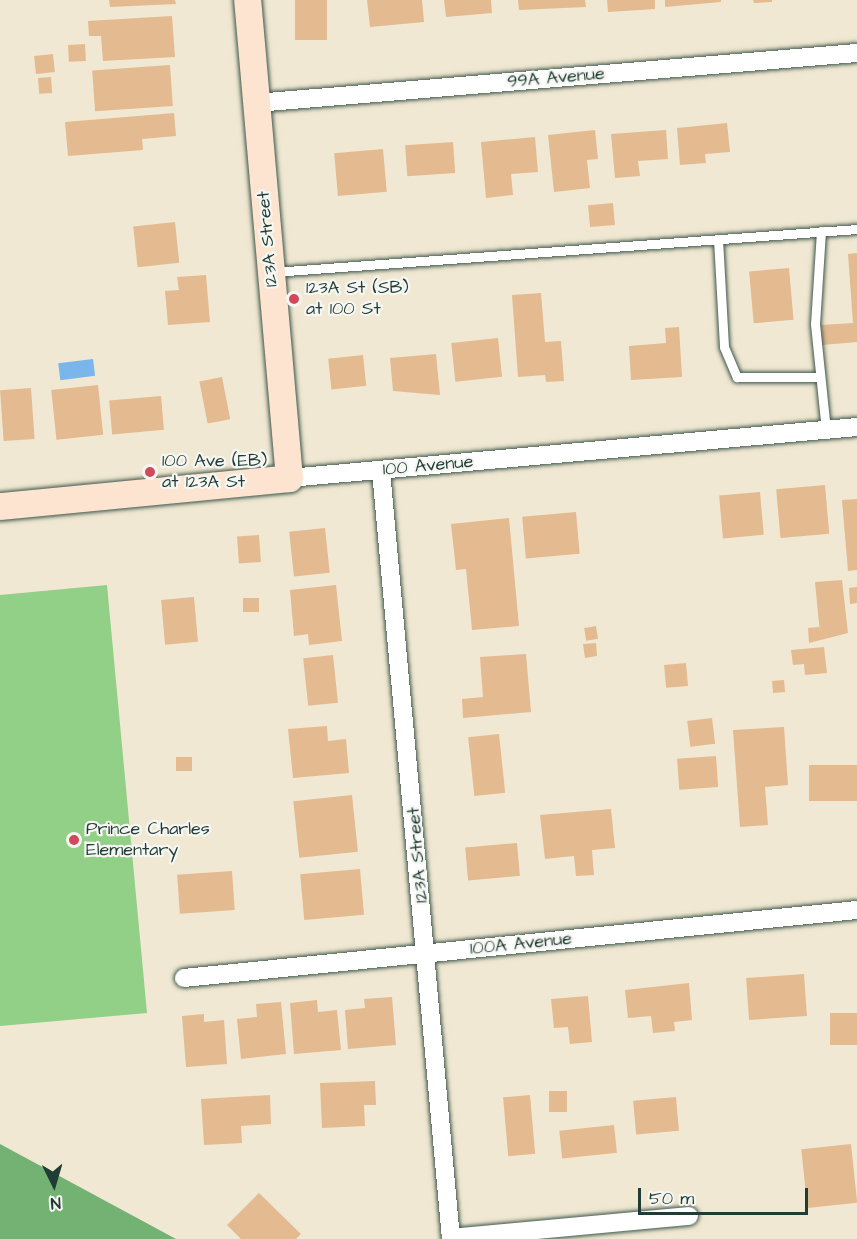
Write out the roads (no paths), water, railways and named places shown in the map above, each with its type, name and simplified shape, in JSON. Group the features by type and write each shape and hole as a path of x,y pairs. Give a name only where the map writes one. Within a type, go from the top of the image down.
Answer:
{"street":[{"name":"123A Street","path":"247,0 289,478"},
{"name":"99A Avenue","path":"256,103 857,53"},
{"name":"100 Avenue","path":"0,506 857,427"},
{"name":"123A Street","path":"381,471 427,954 451,1238"},
{"name":"100A Avenue","path":"184,978 857,910"},
{"path":"451,1238 689,1216"}],"lane":[{"path":"271,272 857,229"},
{"path":"820,231 815,306 826,430"},
{"path":"718,239 724,347 737,377 820,377"}],"water":[{"path":"93,359 95,376 60,380 58,363"}],"place":[{"name":"123A St (SB) at 100 St","path":"294,299"},
{"name":"100 Ave (EB) at 123A St","path":"150,472"},
{"name":"Prince Charles Elementary","path":"74,840"}]}
